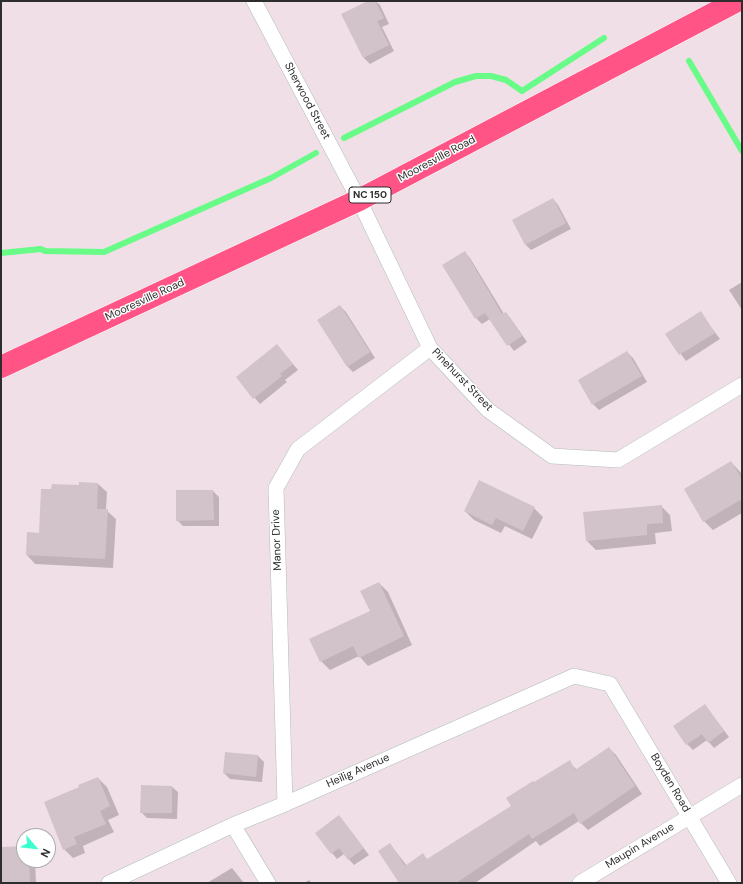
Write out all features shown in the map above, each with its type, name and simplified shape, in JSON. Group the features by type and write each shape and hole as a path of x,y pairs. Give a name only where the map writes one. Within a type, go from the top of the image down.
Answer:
{"main road":[{"name":"Mooresville Road","path":"1,367 359,200 732,2"}],"street":[{"name":"Sherwood Street","path":"254,1 359,200"},
{"name":"Pinehurst Street","path":"359,200 430,348 488,410 552,456 618,460 742,385"},
{"name":"Manor Drive","path":"285,804 276,488 298,449 430,348"},
{"name":"Heilig Avenue","path":"110,883 233,825 285,804 574,676 610,684"},
{"name":"Boyden Road","path":"610,684 729,883"},
{"name":"Maupin Avenue","path":"580,883 742,785"},
{"path":"233,825 268,883"}],"building":[{"path":"368,1 375,1 384,18 377,21 389,45 363,58 341,14"},
{"path":"553,198 566,223 525,245 512,220"},
{"path":"465,251 502,314 506,312 522,336 507,346 485,313 475,319 442,265"},
{"path":"340,305 370,352 347,367 317,320"},
{"path":"701,311 715,333 679,355 665,334"},
{"path":"277,344 293,364 280,374 282,376 253,399 236,377"},
{"path":"627,351 642,376 592,405 578,380"},
{"path":"731,461 742,479 742,499 703,522 684,489"},
{"path":"479,480 535,507 523,531 496,518 492,525 464,511"},
{"path":"79,482 98,483 97,509 108,509 105,559 26,555 27,532 39,533 41,489 51,489 52,484 79,485"},
{"path":"176,490 213,490 214,520 176,521"},
{"path":"662,505 663,523 647,524 647,535 586,541 583,512"},
{"path":"379,582 404,636 359,658 353,646 320,662 309,639 370,611 360,591"},
{"path":"705,704 724,731 708,743 702,734 686,745 673,726"},
{"path":"609,747 635,786 580,824 574,813 532,839 529,834 456,883 399,883 378,851 390,843 405,866 423,853 427,859 511,806 506,798 533,781 534,782 570,760 575,770"},
{"path":"225,752 258,755 256,777 223,773"},
{"path":"98,777 110,806 100,811 106,824 74,837 77,844 63,850 56,832 56,828 54,828 44,802 79,787 78,785"},
{"path":"141,785 172,786 172,813 140,813"},
{"path":"339,815 364,848 348,860 339,848 331,854 315,833"},
{"path":"16,846 16,868 29,868 30,883 1,883 1,847"}],"waterway":[{"path":"344,138 455,82 476,76 491,76 506,80 522,91 604,38"},
{"path":"689,61 742,151"},
{"path":"1,253 41,249 45,251 104,252 271,178 316,153"}]}
